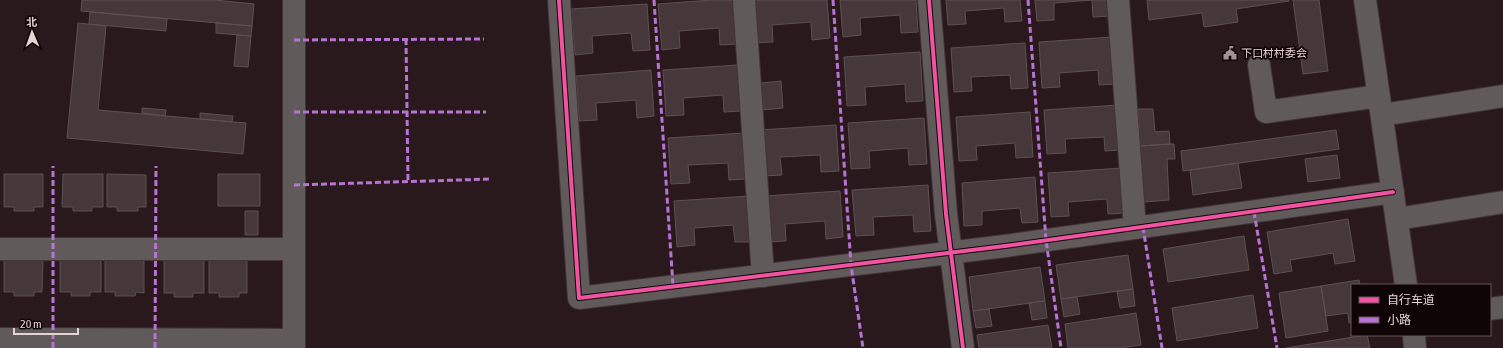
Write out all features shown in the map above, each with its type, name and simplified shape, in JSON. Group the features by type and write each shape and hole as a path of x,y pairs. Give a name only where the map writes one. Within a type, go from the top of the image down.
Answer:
{"street":[{"path":"0,339 294,344 294,0"},
{"path":"558,0 579,298 950,253 1393,192"},
{"path":"744,0 763,276"},
{"path":"929,0 946,214 963,348"},
{"path":"1118,0 1135,228"},
{"path":"1365,0 1406,284"},
{"path":"1259,65 1266,112 1503,96"},
{"path":"1397,219 1503,202"},
{"path":"0,249 294,249"},
{"path":"1491,309 1503,307"},
{"path":"1414,336 1416,348"}],"building":[{"path":"82,0 215,0 254,4 252,26 81,11"},
{"path":"734,0 737,44 720,45 719,28 679,31 680,48 662,50 658,4"},
{"path":"751,0 827,0 830,38 812,40 811,22 772,25 773,42 754,43"},
{"path":"840,0 916,0 918,32 901,33 900,15 860,18 861,35 843,37"},
{"path":"946,0 1020,0 1022,21 1005,22 1004,8 965,11 966,24 948,25"},
{"path":"1035,0 1092,0 1054,3 1054,20 1037,21"},
{"path":"1092,0 1109,0 1110,16 1093,17"},
{"path":"1147,0 1289,1 1236,9 1238,22 1204,27 1202,13 1149,20"},
{"path":"1293,0 1319,0 1328,71 1303,74"},
{"path":"647,4 650,50 633,51 631,33 592,36 593,53 575,55 571,9"},
{"path":"90,12 167,19 166,31 89,24"},
{"path":"78,23 106,26 98,110 246,123 243,154 67,138"},
{"path":"216,23 252,26 251,36 216,33"},
{"path":"237,35 251,36 248,67 234,66"},
{"path":"1113,37 1116,84 1099,85 1098,70 1059,73 1060,87 1042,88 1039,42"},
{"path":"1025,43 1028,88 1011,89 1010,75 971,77 972,91 954,92 951,48"},
{"path":"920,52 923,101 906,102 905,84 865,87 866,105 847,106 844,57"},
{"path":"738,65 741,111 724,112 723,95 683,98 684,115 666,116 663,70"},
{"path":"651,70 654,116 637,118 636,100 596,103 597,120 579,121 576,76"},
{"path":"781,81 783,108 763,110 761,83"},
{"path":"1118,105 1121,150 1105,151 1104,137 1065,139 1066,153 1047,154 1044,110"},
{"path":"142,108 166,110 165,116 142,113"},
{"path":"1138,109 1153,109 1155,132 1169,131 1170,144 1140,146"},
{"path":"1030,112 1033,157 1016,158 1015,143 976,146 977,160 959,161 956,117"},
{"path":"200,113 233,116 232,122 200,119"},
{"path":"924,118 927,164 909,165 908,148 869,151 870,168 851,169 848,123"},
{"path":"836,125 839,171 821,172 820,155 780,157 782,175 763,176 760,130"},
{"path":"1336,130 1339,149 1183,171 1181,151"},
{"path":"744,133 747,179 729,180 728,163 688,165 690,183 671,184 668,138"},
{"path":"1174,144 1175,159 1167,159 1169,200 1144,202 1140,146"},
{"path":"1337,155 1340,178 1308,182 1305,159"},
{"path":"1238,163 1242,188 1193,195 1190,170"},
{"path":"1122,168 1125,213 1108,214 1107,199 1068,202 1069,216 1051,217 1048,173"},
{"path":"4,174 43,174 43,207 34,207 34,211 14,211 14,207 4,207"},
{"path":"63,174 103,174 103,207 92,207 92,211 73,211 73,207 62,207"},
{"path":"107,174 146,175 146,207 138,207 138,211 117,211 117,207 107,207"},
{"path":"218,174 260,174 260,206 218,206"},
{"path":"1035,177 1038,222 1022,223 1020,208 982,211 982,225 964,226 962,183"},
{"path":"928,185 931,231 914,232 913,215 873,217 874,235 856,236 852,190"},
{"path":"840,191 843,237 826,239 825,221 785,224 786,241 768,242 765,196"},
{"path":"749,196 752,242 735,242 733,225 694,228 695,245 677,247 674,201"},
{"path":"245,211 258,211 258,235 245,235"},
{"path":"1348,219 1355,261 1335,264 1333,253 1290,260 1292,271 1274,274 1267,232"},
{"path":"1244,236 1249,270 1168,282 1163,249"},
{"path":"1128,255 1133,289 1061,299 1056,265"},
{"path":"4,259 43,259 42,292 34,292 34,296 14,296 14,292 4,292"},
{"path":"60,259 101,259 101,292 90,292 90,296 71,296 71,292 60,292"},
{"path":"105,260 144,260 144,293 136,292 135,296 115,296 115,292 105,292"},
{"path":"164,260 204,260 204,293 193,293 193,297 174,297 174,293 164,293"},
{"path":"209,260 247,260 247,293 239,293 239,297 219,297 219,293 209,293"},
{"path":"1040,267 1045,301 973,311 969,277"},
{"path":"1359,280 1360,284 1351,284 1351,322 1349,323 1348,313 1326,316 1321,286"},
{"path":"1321,286 1328,331 1286,338 1279,293"},
{"path":"1133,289 1135,306 1120,308 1117,291"},
{"path":"1253,295 1258,328 1177,341 1172,308"},
{"path":"1077,297 1080,314 1064,317 1061,299"},
{"path":"1045,301 1047,318 1032,320 1029,303"},
{"path":"989,309 992,326 976,328 973,311"},
{"path":"1136,313 1141,345 1119,348 1068,348 1065,324"},
{"path":"1048,325 1052,348 979,348 977,335"},
{"path":"1367,336 1370,348 1286,348"}],"marked path":[{"path":"654,0 673,286"},
{"path":"833,0 851,265 863,348"},
{"path":"1028,0 1046,240 1061,348"},
{"path":"406,39 408,181"},
{"path":"294,40 484,39"},
{"path":"294,112 486,112"},
{"path":"53,166 53,348"},
{"path":"155,348 156,166"},
{"path":"294,185 492,179"},
{"path":"1254,212 1277,348"},
{"path":"1143,227 1162,348"}],"cycle path":[{"path":"559,0 579,298 1005,246 1393,192"},
{"path":"929,0 946,214 963,348"}],"place":[{"name":"下口村村委会","path":"1230,53"}]}
